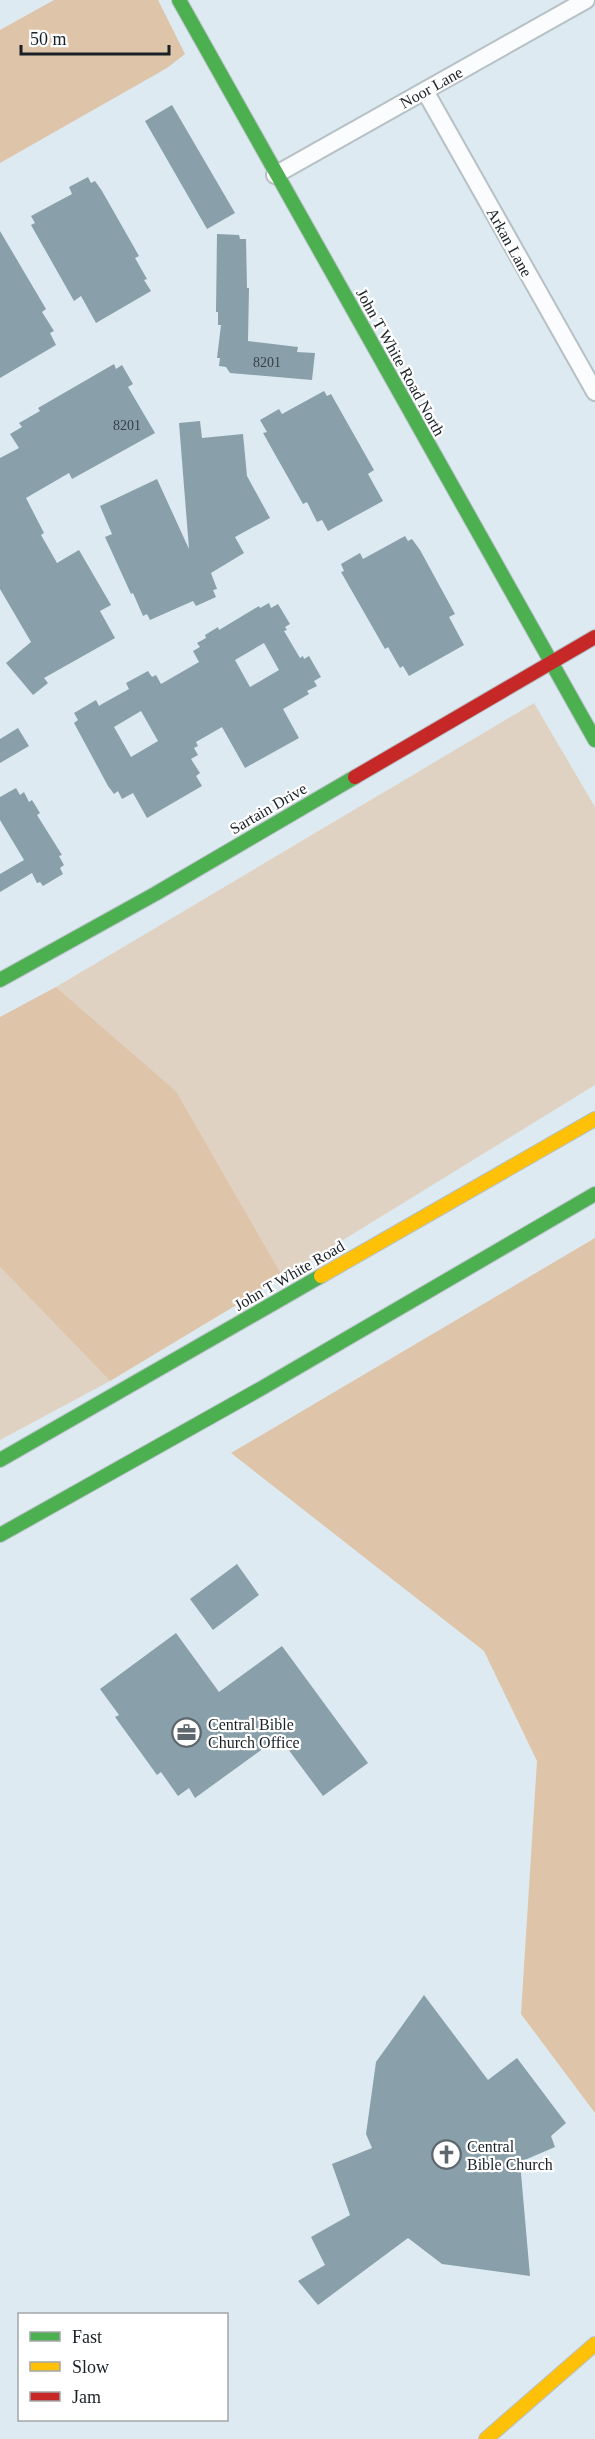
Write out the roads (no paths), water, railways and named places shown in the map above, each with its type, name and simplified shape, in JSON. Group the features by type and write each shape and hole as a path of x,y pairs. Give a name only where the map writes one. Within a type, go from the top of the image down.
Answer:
{"street":[{"name":"John T White Road North","path":"179,0 595,740"},
{"name":"Noor Lane","path":"276,175 586,0"},
{"name":"Arkan Lane","path":"425,91 595,392"},
{"name":"Sartain Drive","path":"0,980 155,894 595,637"},
{"name":"John T White Road","path":"0,1460 595,1119"},
{"path":"0,1535 262,1388 595,1194"},
{"path":"486,2439 595,2344"}],"place":[{"name":"Central Bible Church Office","path":"187,1733"},
{"name":"Central Bible Church","path":"446,2155"}]}
